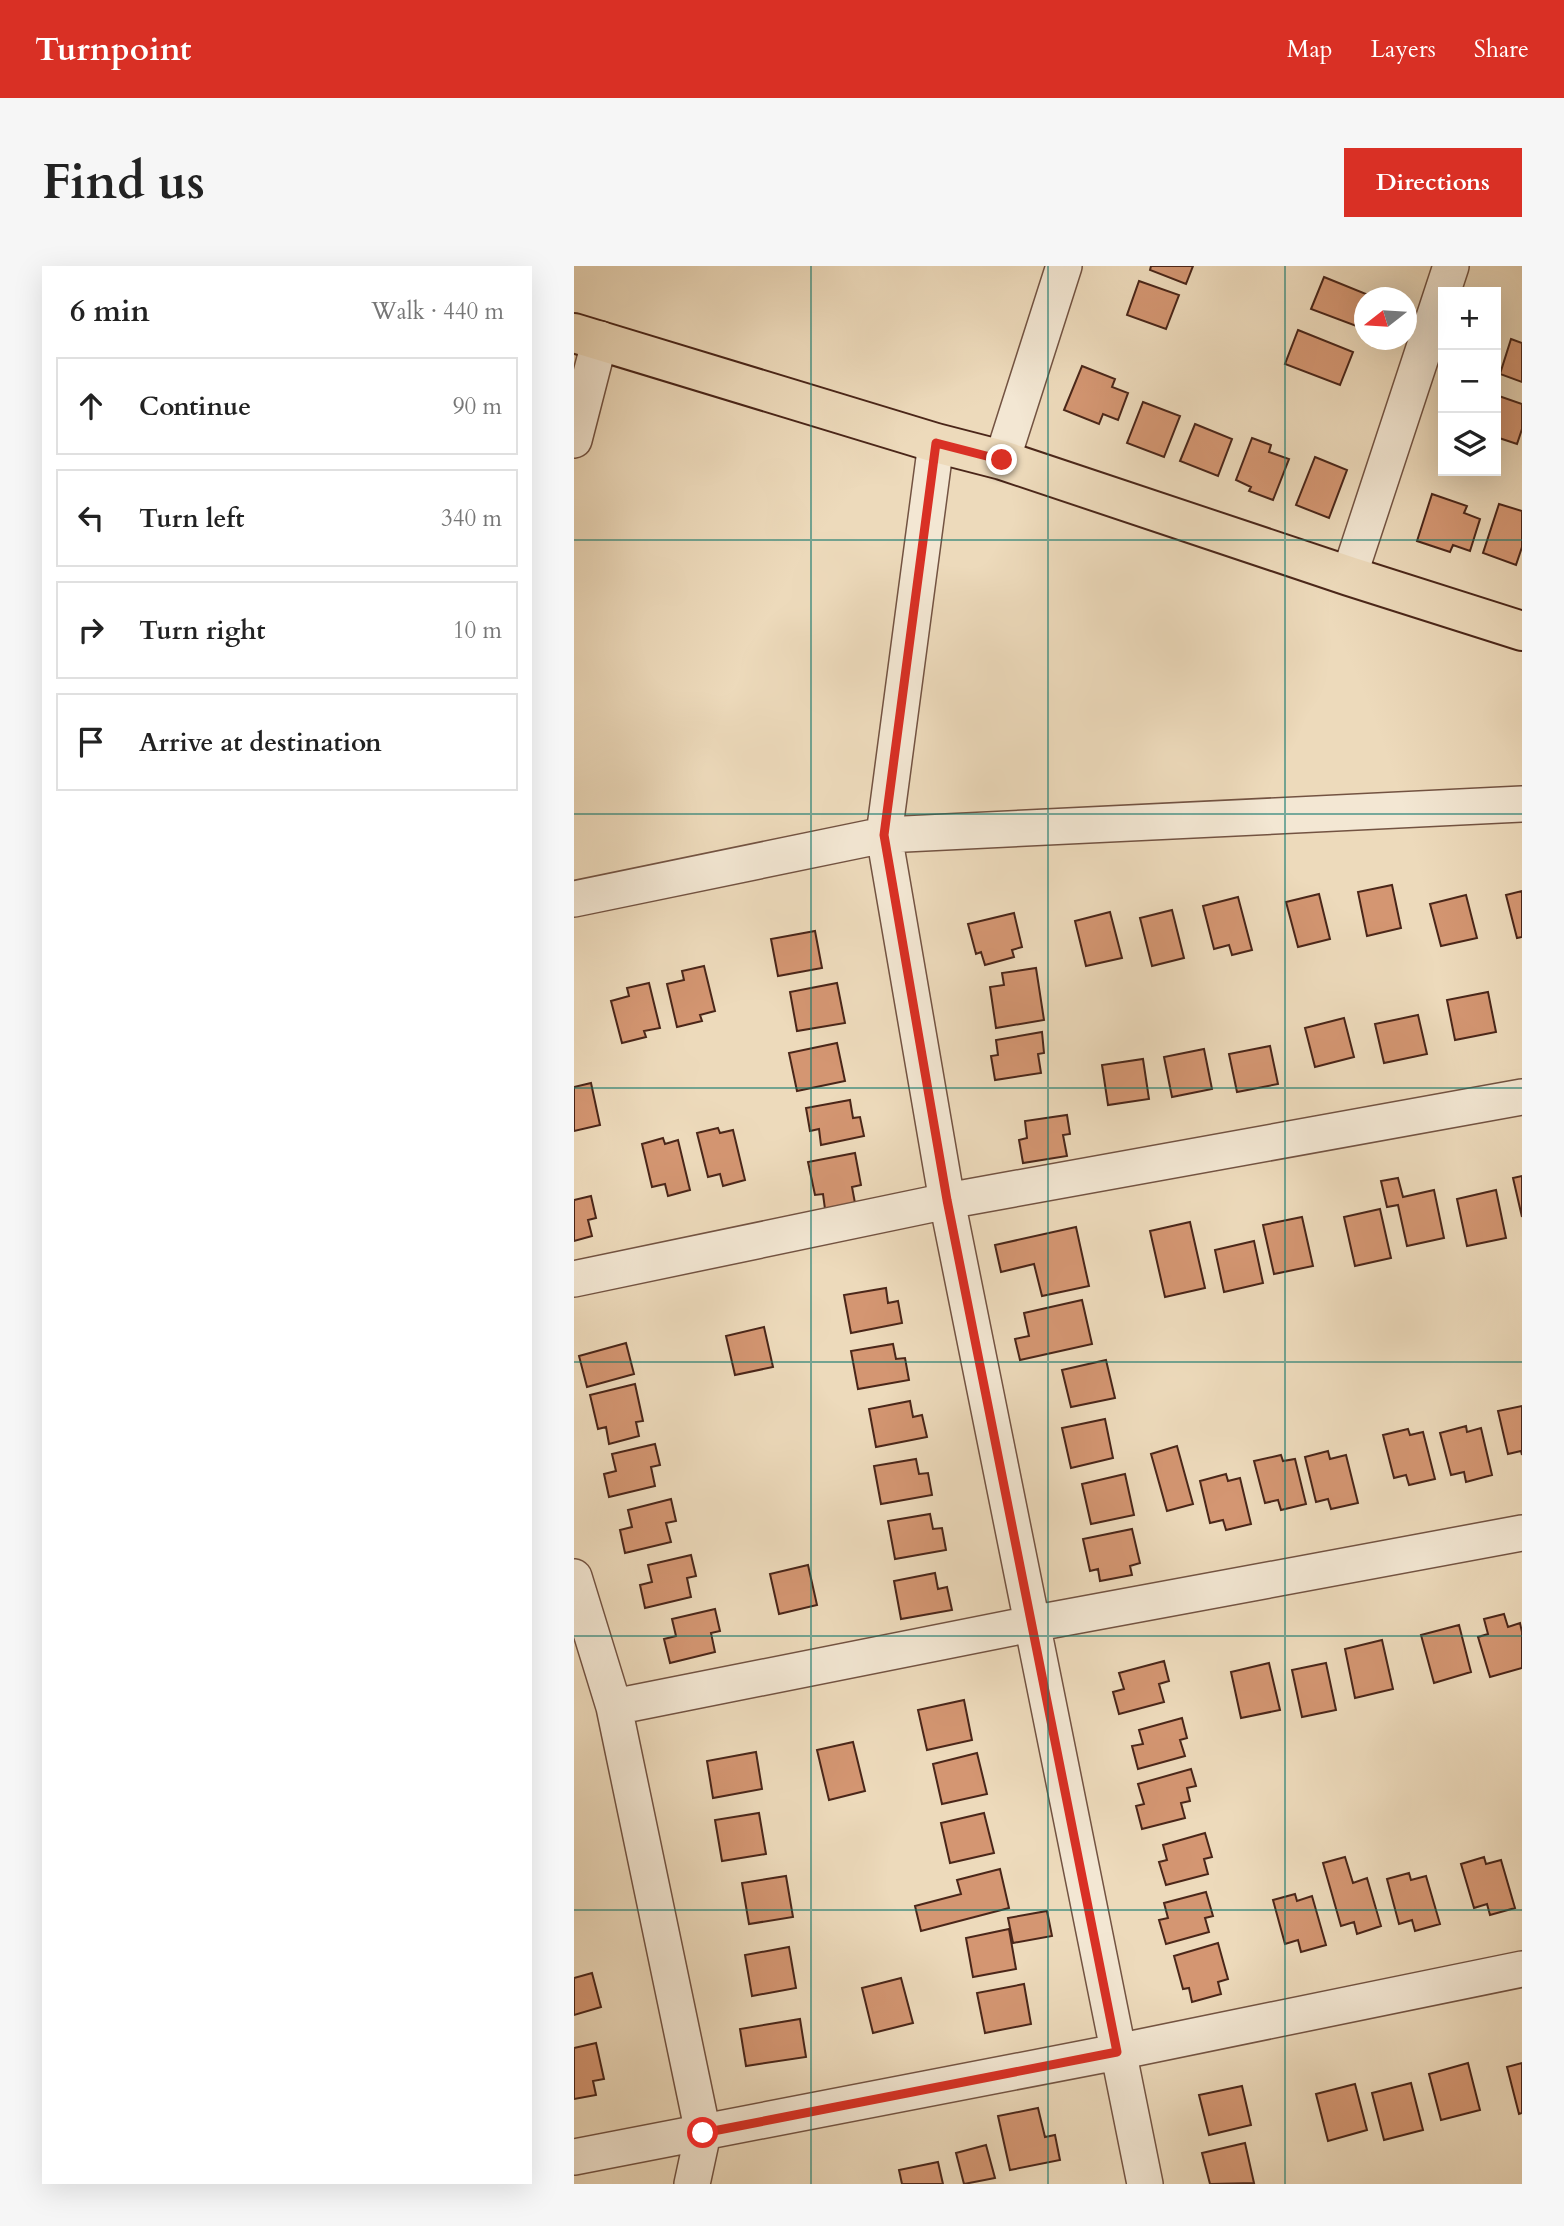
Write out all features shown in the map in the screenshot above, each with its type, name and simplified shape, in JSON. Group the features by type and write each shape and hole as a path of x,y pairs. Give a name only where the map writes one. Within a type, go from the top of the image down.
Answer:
{"main road":[{"path":"587,336 936,443 1002,460 1522,631"}],"street":[{"path":"1002,460 1064,266"},
{"path":"1349,576 1451,266"},
{"path":"574,440 587,336"},
{"path":"936,443 884,835 947,1200 1144,2184"},
{"path":"574,899 884,835 1522,804"},
{"path":"574,1279 947,1200 1522,1097"},
{"path":"614,1707 1031,1624 1522,1533"},
{"path":"574,1577 614,1707 703,2133 692,2184"},
{"path":"574,2157 1117,2052 1522,1969"}],"building":[{"path":"1151,266 1193,266 1186,284 1150,270"},
{"path":"1324,277 1354,289 1354,325 1311,309"},
{"path":"1139,281 1179,295 1166,329 1127,315"},
{"path":"1298,330 1353,352 1340,385 1285,364"},
{"path":"1511,339 1522,343 1522,382 1501,374"},
{"path":"1082,366 1115,379 1112,387 1128,393 1118,420 1103,414 1099,424 1064,410"},
{"path":"1501,397 1522,404 1522,429 1517,444 1501,439"},
{"path":"1143,402 1180,416 1164,457 1127,443"},
{"path":"1195,424 1232,439 1218,476 1180,461"},
{"path":"1252,438 1271,445 1269,452 1289,459 1273,500 1249,491 1251,487 1236,480"},
{"path":"1315,457 1347,470 1329,518 1296,505"},
{"path":"1432,494 1467,506 1464,513 1480,519 1470,551 1453,545 1450,552 1417,541"},
{"path":"1499,504 1522,511 1522,547 1516,565 1483,553"},
{"path":"1392,885 1401,928 1367,936 1358,892"},
{"path":"1522,891 1522,937 1517,938 1506,895"},
{"path":"1319,894 1330,939 1298,947 1286,902"},
{"path":"1466,895 1477,938 1441,946 1430,904"},
{"path":"1238,897 1252,950 1232,955 1229,945 1214,949 1203,906"},
{"path":"1172,910 1184,958 1152,966 1140,918"},
{"path":"1110,912 1122,958 1086,966 1075,921"},
{"path":"1014,913 1022,947 1012,950 1014,957 985,965 981,952 976,954 968,924"},
{"path":"815,931 822,968 778,976 771,939"},
{"path":"704,966 715,1011 700,1015 702,1021 677,1027 667,984 684,980 682,971"},
{"path":"1036,968 1044,1020 996,1028 990,987 1004,985 1002,973"},
{"path":"649,983 660,1028 644,1031 646,1037 622,1043 611,1001 629,996 627,988"},
{"path":"837,983 845,1023 797,1031 790,992"},
{"path":"1488,992 1496,1032 1455,1040 1447,1000"},
{"path":"1418,1015 1427,1054 1384,1063 1375,1024"},
{"path":"1344,1018 1354,1057 1315,1067 1305,1028"},
{"path":"1042,1032 1044,1053 1038,1054 1041,1073 995,1080 991,1056 998,1055 996,1040"},
{"path":"837,1043 845,1081 797,1091 789,1053"},
{"path":"1270,1046 1278,1084 1237,1092 1229,1054"},
{"path":"1204,1049 1212,1089 1172,1097 1164,1057"},
{"path":"1143,1059 1149,1099 1108,1105 1102,1065"},
{"path":"591,1083 600,1125 574,1131 574,1087"},
{"path":"850,1100 853,1118 860,1117 864,1136 821,1145 819,1129 810,1131 806,1108"},
{"path":"1067,1115 1070,1134 1063,1135 1067,1156 1023,1163 1019,1140 1027,1138 1025,1121"},
{"path":"718,1128 720,1133 733,1130 745,1180 723,1186 720,1174 708,1177 697,1133"},
{"path":"663,1138 665,1144 678,1140 690,1190 668,1196 665,1184 652,1187 642,1144"},
{"path":"855,1153 861,1185 852,1187 855,1203 825,1209 823,1194 815,1195 808,1162"},
{"path":"1522,1176 1522,1217 1513,1178"},
{"path":"1398,1178 1403,1197 1434,1190 1444,1238 1407,1246 1398,1205 1387,1207 1381,1181"},
{"path":"1496,1190 1506,1238 1467,1246 1457,1199"},
{"path":"591,1196 596,1218 588,1220 592,1236 574,1241 574,1200"},
{"path":"1380,1209 1391,1258 1355,1266 1344,1217"},
{"path":"1302,1217 1313,1266 1274,1274 1263,1225"},
{"path":"1190,1222 1205,1288 1165,1297 1150,1231"},
{"path":"1076,1227 1089,1286 1042,1296 1034,1264 1001,1272 995,1245"},
{"path":"1254,1241 1263,1283 1224,1292 1215,1250"},
{"path":"886,1288 888,1303 898,1301 902,1323 851,1333 844,1295"},
{"path":"1082,1300 1092,1344 1020,1360 1015,1339 1029,1336 1024,1313"},
{"path":"764,1327 773,1367 735,1375 726,1336"},
{"path":"626,1343 634,1374 587,1387 579,1356"},
{"path":"893,1344 896,1359 905,1358 909,1380 858,1389 851,1351"},
{"path":"1106,1360 1115,1398 1071,1407 1062,1370"},
{"path":"635,1384 643,1421 636,1422 639,1436 609,1444 606,1427 598,1429 590,1395"},
{"path":"910,1401 913,1417 922,1415 927,1437 876,1447 869,1409"},
{"path":"1522,1406 1522,1455 1521,1451 1508,1454 1498,1411"},
{"path":"1105,1419 1113,1458 1071,1468 1062,1428"},
{"path":"1466,1426 1467,1432 1481,1428 1492,1475 1466,1482 1464,1472 1451,1475 1440,1433"},
{"path":"1408,1429 1410,1435 1423,1432 1435,1479 1409,1485 1406,1475 1394,1478 1383,1435"},
{"path":"655,1444 660,1465 651,1467 655,1486 609,1497 604,1474 616,1471 612,1454"},
{"path":"1177,1446 1193,1504 1167,1511 1151,1454"},
{"path":"1328,1451 1330,1459 1346,1455 1358,1503 1331,1509 1328,1499 1316,1502 1305,1457"},
{"path":"1281,1455 1283,1461 1295,1459 1306,1504 1281,1510 1278,1500 1265,1503 1254,1461"},
{"path":"916,1459 919,1474 928,1473 932,1495 881,1504 874,1466"},
{"path":"1125,1474 1134,1515 1091,1524 1082,1484"},
{"path":"1226,1474 1228,1481 1240,1478 1251,1524 1226,1530 1223,1520 1210,1523 1200,1481"},
{"path":"671,1499 676,1521 666,1523 671,1542 625,1553 620,1530 632,1527 628,1510"},
{"path":"930,1514 933,1529 942,1528 946,1550 895,1559 888,1521"},
{"path":"1132,1529 1140,1563 1130,1566 1132,1575 1100,1581 1098,1569 1090,1571 1083,1539"},
{"path":"691,1555 696,1576 687,1578 691,1597 645,1608 640,1585 652,1582 648,1565"},
{"path":"808,1565 817,1605 779,1614 770,1574"},
{"path":"935,1573 938,1589 947,1587 952,1610 901,1619 894,1581"},
{"path":"715,1609 720,1631 711,1633 715,1652 670,1663 664,1639 676,1636 672,1619"},
{"path":"1504,1614 1508,1627 1520,1623 1522,1668 1490,1677 1478,1637 1488,1634 1484,1619"},
{"path":"1459,1625 1471,1672 1434,1683 1421,1635"},
{"path":"1382,1640 1393,1689 1355,1698 1345,1649"},
{"path":"1164,1661 1169,1681 1159,1684 1164,1702 1119,1714 1113,1692 1124,1689 1119,1673"},
{"path":"1269,1663 1280,1710 1241,1718 1231,1672"},
{"path":"1326,1663 1336,1710 1302,1717 1292,1670"},
{"path":"964,1700 972,1740 927,1750 918,1710"},
{"path":"1182,1718 1187,1738 1180,1740 1185,1756 1138,1769 1132,1746 1143,1744 1139,1730"},
{"path":"853,1742 865,1791 829,1800 817,1750"},
{"path":"756,1752 762,1789 713,1798 707,1761"},
{"path":"977,1753 987,1794 942,1804 933,1764"},
{"path":"1191,1769 1196,1786 1187,1788 1190,1801 1181,1803 1185,1818 1142,1829 1136,1806 1144,1804 1138,1784"},
{"path":"759,1813 766,1854 722,1861 715,1820"},
{"path":"984,1813 994,1853 950,1863 941,1823"},
{"path":"1205,1833 1212,1857 1204,1859 1208,1874 1166,1885 1159,1862 1167,1860 1163,1845"},
{"path":"1345,1857 1353,1883 1367,1878 1381,1926 1357,1934 1354,1922 1341,1926 1323,1863"},
{"path":"1484,1857 1486,1864 1501,1860 1515,1908 1490,1915 1487,1904 1474,1908 1461,1864"},
{"path":"1000,1869 1009,1908 921,1931 915,1906 961,1894 957,1880"},
{"path":"1409,1873 1411,1880 1426,1876 1440,1924 1415,1931 1412,1920 1399,1924 1387,1879"},
{"path":"786,1876 793,1917 749,1924 742,1883"},
{"path":"1206,1892 1213,1916 1205,1918 1209,1932 1166,1944 1159,1920 1168,1918 1164,1903"},
{"path":"1295,1894 1297,1901 1312,1896 1326,1945 1301,1952 1298,1940 1285,1944 1273,1900"},
{"path":"1047,1911 1052,1936 1013,1943 1008,1918"},
{"path":"1009,1929 1016,1969 973,1977 966,1938"},
{"path":"1218,1943 1228,1979 1218,1982 1221,1994 1192,2002 1189,1988 1183,1989 1174,1956"},
{"path":"789,1947 796,1988 752,1996 745,1955"},
{"path":"592,1973 601,2007 574,2015 574,1978"},
{"path":"901,1978 913,2023 873,2033 862,1988"},
{"path":"1024,1984 1031,2024 985,2033 977,1993"},
{"path":"800,2019 806,2057 746,2066 740,2029"},
{"path":"596,2043 604,2079 593,2081 596,2095 574,2099 574,2048"},
{"path":"1468,2063 1480,2110 1441,2120 1429,2074"},
{"path":"1522,2063 1522,2113 1519,2114 1507,2067"},
{"path":"1411,2083 1423,2130 1384,2140 1372,2093"},
{"path":"1355,2084 1367,2130 1328,2141 1316,2094"},
{"path":"1242,2086 1251,2125 1209,2135 1199,2095"},
{"path":"1038,2108 1045,2137 1055,2135 1060,2160 1010,2170 998,2116"},
{"path":"1245,2143 1254,2183 1210,2184 1202,2153"},
{"path":"986,2145 995,2178 964,2184 956,2153"},
{"path":"938,2162 943,2184 902,2184 899,2170"}],"route":[{"path":"703,2133 1117,2052 947,1200 884,835 936,443 1002,460"}]}
